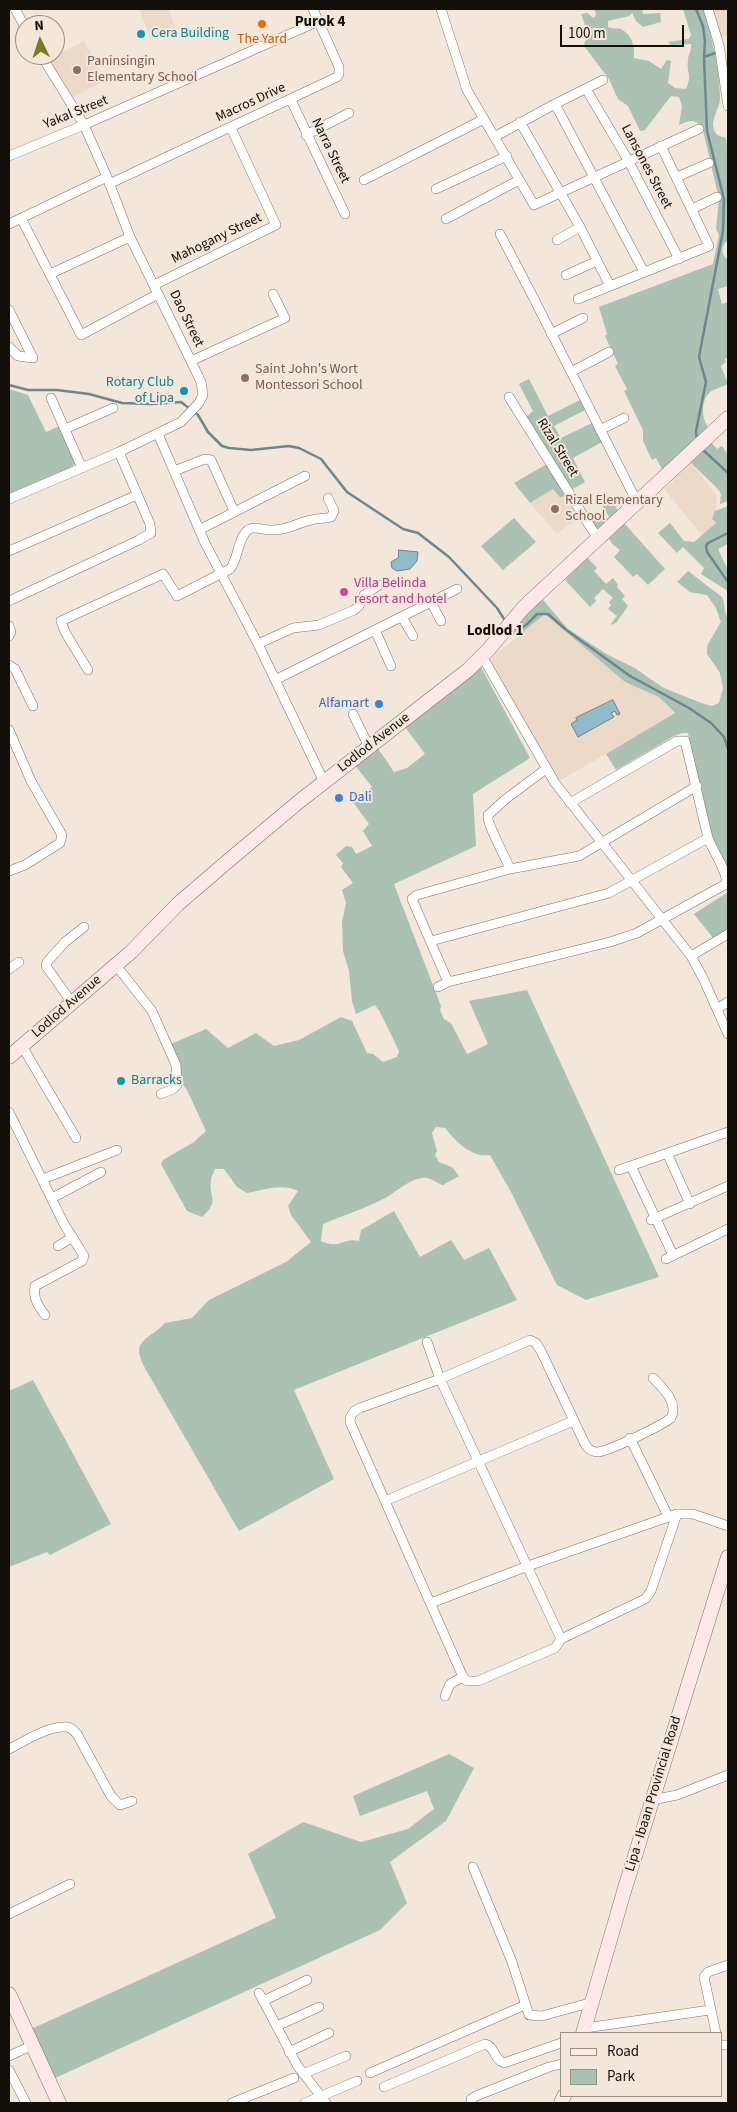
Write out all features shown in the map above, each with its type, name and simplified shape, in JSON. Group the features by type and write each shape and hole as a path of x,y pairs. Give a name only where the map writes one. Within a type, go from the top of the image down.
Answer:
{"main road":[{"name":"Lodlod Avenue","path":"9,1057 131,952 178,904 221,866 324,782 452,684 482,656 529,602 728,418"},
{"name":"Lipa - Ibaan Provincial Road","path":"584,2031 652,1800 728,1557"},
{"path":"9,1994 59,2103"}],"street":[{"name":"Macros Drive","path":"9,224 231,128 337,77 339,67 313,9"},
{"path":"441,9 467,90 496,136 534,205 561,194 628,160 699,129"},
{"path":"708,9 722,58 728,106"},
{"name":"Yakal Street","path":"9,156 84,125 318,21"},
{"name":"Dao Street","path":"9,499 119,452 181,422 200,403 203,396 203,390 191,361 130,237 84,125 47,65"},
{"path":"496,136 603,80"},
{"name":"Lansones Street","path":"586,89 628,160 679,260"},
{"name":"Narra Street","path":"291,100 345,214"},
{"path":"554,104 595,177 644,272"},
{"path":"306,135 349,114"},
{"path":"364,180 484,119"},
{"path":"520,122 580,227 610,286"},
{"name":"Mahogany Street","path":"156,290 276,225 231,128"},
{"path":"578,299 679,260 709,246 661,146"},
{"path":"436,189 507,156"},
{"path":"677,177 709,163"},
{"path":"446,219 519,180"},
{"path":"692,209 717,197"},
{"path":"21,218 81,335 156,290"},
{"path":"558,240 580,227"},
{"path":"500,234 637,502"},
{"path":"50,274 130,237"},
{"path":"566,275 597,260"},
{"path":"191,361 285,318 273,294"},
{"path":"9,310 32,358 18,356 9,347"},
{"path":"551,334 583,318"},
{"path":"571,372 609,352"},
{"name":"Rizal Street","path":"509,397 598,539"},
{"path":"51,398 82,468"},
{"path":"65,429 113,408"},
{"path":"600,430 624,418"},
{"path":"158,434 199,530 258,644 324,782"},
{"path":"9,602 150,534 150,524 119,452"},
{"path":"174,471 205,458 211,460 234,511"},
{"path":"199,530 305,476"},
{"path":"9,551 137,495"},
{"path":"88,670 65,632 61,621 163,574 177,596 222,574 233,565 242,537 248,530 255,528 279,530 310,520 328,518 334,510 328,498"},
{"path":"258,644 288,629 319,625 354,610 359,606 364,595 378,584"},
{"path":"275,680 457,589"},
{"path":"432,602 441,621"},
{"path":"402,616 413,636"},
{"path":"9,626 12,632 9,636"},
{"path":"375,630 391,666"},
{"path":"482,656 546,769 570,803 691,956 728,1034"},
{"path":"9,664 14,668 32,706"},
{"path":"353,714 369,747"},
{"path":"9,730 31,781 62,835 60,843 25,864 9,871"},
{"path":"438,987 448,982 610,942 637,933 726,884 727,876 712,850 708,838 687,742 680,740 570,803"},
{"path":"510,869 506,856 488,822 488,815 507,798 546,769"},
{"path":"448,982 431,941 420,922 412,899 417,895 510,869 579,856 697,786"},
{"path":"431,941 609,893 708,838"},
{"path":"72,1003 46,966 47,962 65,942 84,927"},
{"path":"691,956 728,934"},
{"path":"9,969 20,962"},
{"path":"115,964 150,1007 176,1064 177,1084 173,1089 161,1094"},
{"path":"717,1009 728,1002"},
{"path":"22,1046 76,1138"},
{"path":"9,1112 52,1198 84,1254 82,1261 35,1286 34,1292 37,1304 45,1315"},
{"path":"619,1170 728,1132"},
{"path":"42,1179 117,1150"},
{"path":"667,1153 690,1204"},
{"path":"631,1166 669,1257 728,1229"},
{"path":"52,1198 101,1172"},
{"path":"652,1219 690,1204 728,1185"},
{"path":"58,1246 73,1237"},
{"path":"630,1438 672,1515 648,1597 638,1604 561,1639 555,1648 478,1681 467,1681 463,1677 350,1426 350,1417 360,1408 440,1379 530,1340 539,1347 584,1444 593,1451 602,1451 630,1438 668,1421 672,1415 673,1407 668,1395 653,1378"},
{"path":"427,1342 440,1379 561,1639"},
{"path":"385,1501 574,1421"},
{"path":"431,1603 672,1515 693,1514 728,1526"},
{"path":"445,1696 450,1684 463,1677"},
{"path":"9,1749 46,1732 63,1727 71,1728 77,1734 111,1796 120,1805 132,1801"},
{"path":"652,1800 677,1795 728,1775"},
{"path":"473,1867 512,1962 526,2012 533,2017 593,2002"},
{"path":"9,1914 70,1884"},
{"path":"716,2032 710,2010 705,1974 728,1965"},
{"path":"307,1980 261,1997 289,2052 323,2100"},
{"path":"370,2073 525,2005"},
{"path":"276,2026 319,2007"},
{"path":"584,2031 710,2010"},
{"path":"289,2052 330,2033"},
{"path":"384,2087 485,2044 491,2047 498,2061 504,2064 560,2043"},
{"path":"9,2056 33,2045"},
{"path":"304,2074 346,2056"},
{"path":"471,2103 471,2099 476,2096 549,2066 560,2064"},
{"path":"9,2070 26,2103"},
{"path":"232,2103 256,2099 294,2078"},
{"path":"305,2103 323,2100 357,2082"}],"shaded area":[{"path":"139,9 169,9 176,32 151,40"},
{"path":"710,9 728,9 728,35 719,38"},
{"name":"Paninsingin Elementary School","path":"84,41 105,81 71,98 52,65 65,65 65,51"},
{"path":"690,462 717,496 716,511 712,518 716,523 702,535 664,489 674,481 672,478"},
{"name":"Rizal Elementary School","path":"560,485 579,516 557,534 530,503"},
{"path":"545,614 625,682 659,697 675,714 559,781 489,660"}],"green space":[{"path":"594,9 642,9 643,14 660,13 661,22 643,27 636,21 632,13 629,16 608,21 608,27 621,29 628,34 634,49 634,58 649,61 661,69 667,60 671,61 668,83 675,88 686,89 689,80 688,58 691,44 671,45 668,42 689,39 691,35 683,9 703,9 717,63 720,100 713,126 718,136 726,138 728,156 728,240 722,250 728,260 728,286 718,289 722,304 728,302 728,357 721,366 728,384 709,393 704,401 704,416 709,429 663,471 656,458 652,460 643,441 643,430 624,391 627,389 615,366 618,364 605,336 607,334 599,307 713,264 719,235 716,229 719,199 703,130 698,123 693,121 679,125 682,106 679,97 671,96 645,130 640,131 628,106 618,99 609,79 584,46 585,41 590,38 581,14 587,13 594,18 596,14"},
{"path":"529,379 548,416 580,400 585,410 554,426 561,438 592,423 602,442 573,458 585,482 571,490 526,417 533,411 519,384"},
{"path":"9,389 28,395 46,432 60,426 76,463 69,469 9,494"},
{"path":"711,442 717,449 722,446 728,455 728,501 720,504 721,494 718,489 690,462"},
{"path":"547,464 567,496 560,497 553,489 530,503 514,483"},
{"path":"609,495 619,513 599,532 587,518 598,511 603,520 609,517 599,500"},
{"path":"728,506 728,544 718,549 728,570 728,591 701,574 704,568 683,547 677,553 658,533 670,523 684,541 694,542 716,523 712,519 715,511"},
{"path":"514,518 536,542 503,570 481,546"},
{"path":"624,523 665,569 648,585 637,574 633,577 614,557 620,550 612,544 609,538"},
{"path":"587,557 597,568 594,571 606,584 613,578 618,585 617,587 625,596 622,599 628,606 616,623 610,625 617,616 608,609 611,605 609,602 613,598 603,589 594,598 596,601 590,607 565,580"},
{"path":"688,571 722,597 728,618 728,870 716,853 688,733 674,736 616,770 606,754 675,713 659,697 625,682 545,614 518,636 510,632 531,608 543,600 568,629 608,655 635,668 662,687 712,706 719,703 723,688 720,673 707,654 707,646 721,622 716,608 707,595 690,592 677,582"},
{"path":"481,667 530,758 473,794 476,846 394,884 441,1006 440,1010 444,1019 451,1023 467,1054 488,1044 469,1001 527,990 659,1277 586,1300 557,1285 511,1192 490,1155 477,1154 465,1148 445,1128 436,1127 432,1133 437,1151 435,1155 439,1162 452,1167 459,1176 443,1185 428,1178 413,1181 379,1201 323,1224 321,1241 337,1244 354,1240 359,1241 361,1230 394,1211 420,1257 451,1240 464,1260 489,1248 517,1300 294,1390 334,1479 239,1531 146,1370 141,1360 140,1347 142,1342 165,1323 192,1318 209,1300 286,1262 311,1242 291,1215 288,1206 298,1191 279,1187 247,1193 237,1187 224,1169 215,1169 212,1176 212,1203 208,1211 202,1217 187,1211 161,1164 163,1160 194,1142 206,1131 184,1086 171,1044 206,1029 228,1048 256,1033 274,1046 299,1040 341,1017 352,1021 367,1053 373,1054 383,1062 397,1057 399,1051 375,1005 356,1014 352,1001 349,971 343,951 342,922 346,903 342,890 353,883 341,867 343,863 336,855 346,846 352,847 356,854 372,846 363,831 369,824 353,802 372,787 354,764 377,747 394,772 407,768 425,754 405,727"},
{"path":"728,892 728,930 714,939 694,914"},
{"path":"33,1380 111,1524 50,1555 47,1552 9,1567 9,1391"},
{"path":"449,1754 474,1768 446,1821 390,1862 407,1903 380,1930 53,2079 29,2030 276,1918 248,1854 303,1822 361,1842 408,1829 434,1809 427,1791 360,1816 353,1796"}],"water":[{"path":"399,550 418,552 417,561 410,569 397,571 392,568 391,562 398,558"},
{"path":"613,700 620,714 617,715 615,711 611,713 614,717 578,737 571,724 577,720 576,718"}],"waterway":[{"path":"696,9 703,26 705,41 707,131 724,199 723,231 699,357 706,382 696,431 697,440"},
{"path":"704,57 718,52"},
{"path":"9,385 28,390 57,390 89,394 122,403 181,402 198,415 208,432 222,446 251,450 289,446 299,448 321,459 347,492 403,529 418,533 449,557 497,608 506,622"},
{"path":"702,449 728,473"},
{"path":"728,533 708,543 706,546 707,552 728,582"},
{"path":"512,627 523,627 537,614 548,614 565,629 630,676 689,708 711,723 724,737 728,749"}],"place":[{"name":"The Yard","path":"262,24"},
{"name":"Cera Building","path":"141,34"},
{"name":"Paninsingin Elementary School","path":"77,70"},
{"name":"Saint John's Wort Montessori School","path":"245,378"},
{"name":"Rotary Club of Lipa","path":"184,391"},
{"name":"Rizal Elementary School","path":"555,509"},
{"name":"Villa Belinda resort and hotel","path":"344,592"},
{"name":"Alfamart","path":"379,704"},
{"name":"Dali","path":"339,798"},
{"name":"Barracks","path":"121,1081"}],"district":[{"name":"Purok 4","path":"320,23"},
{"name":"Lodlod 1","path":"495,632"}]}
